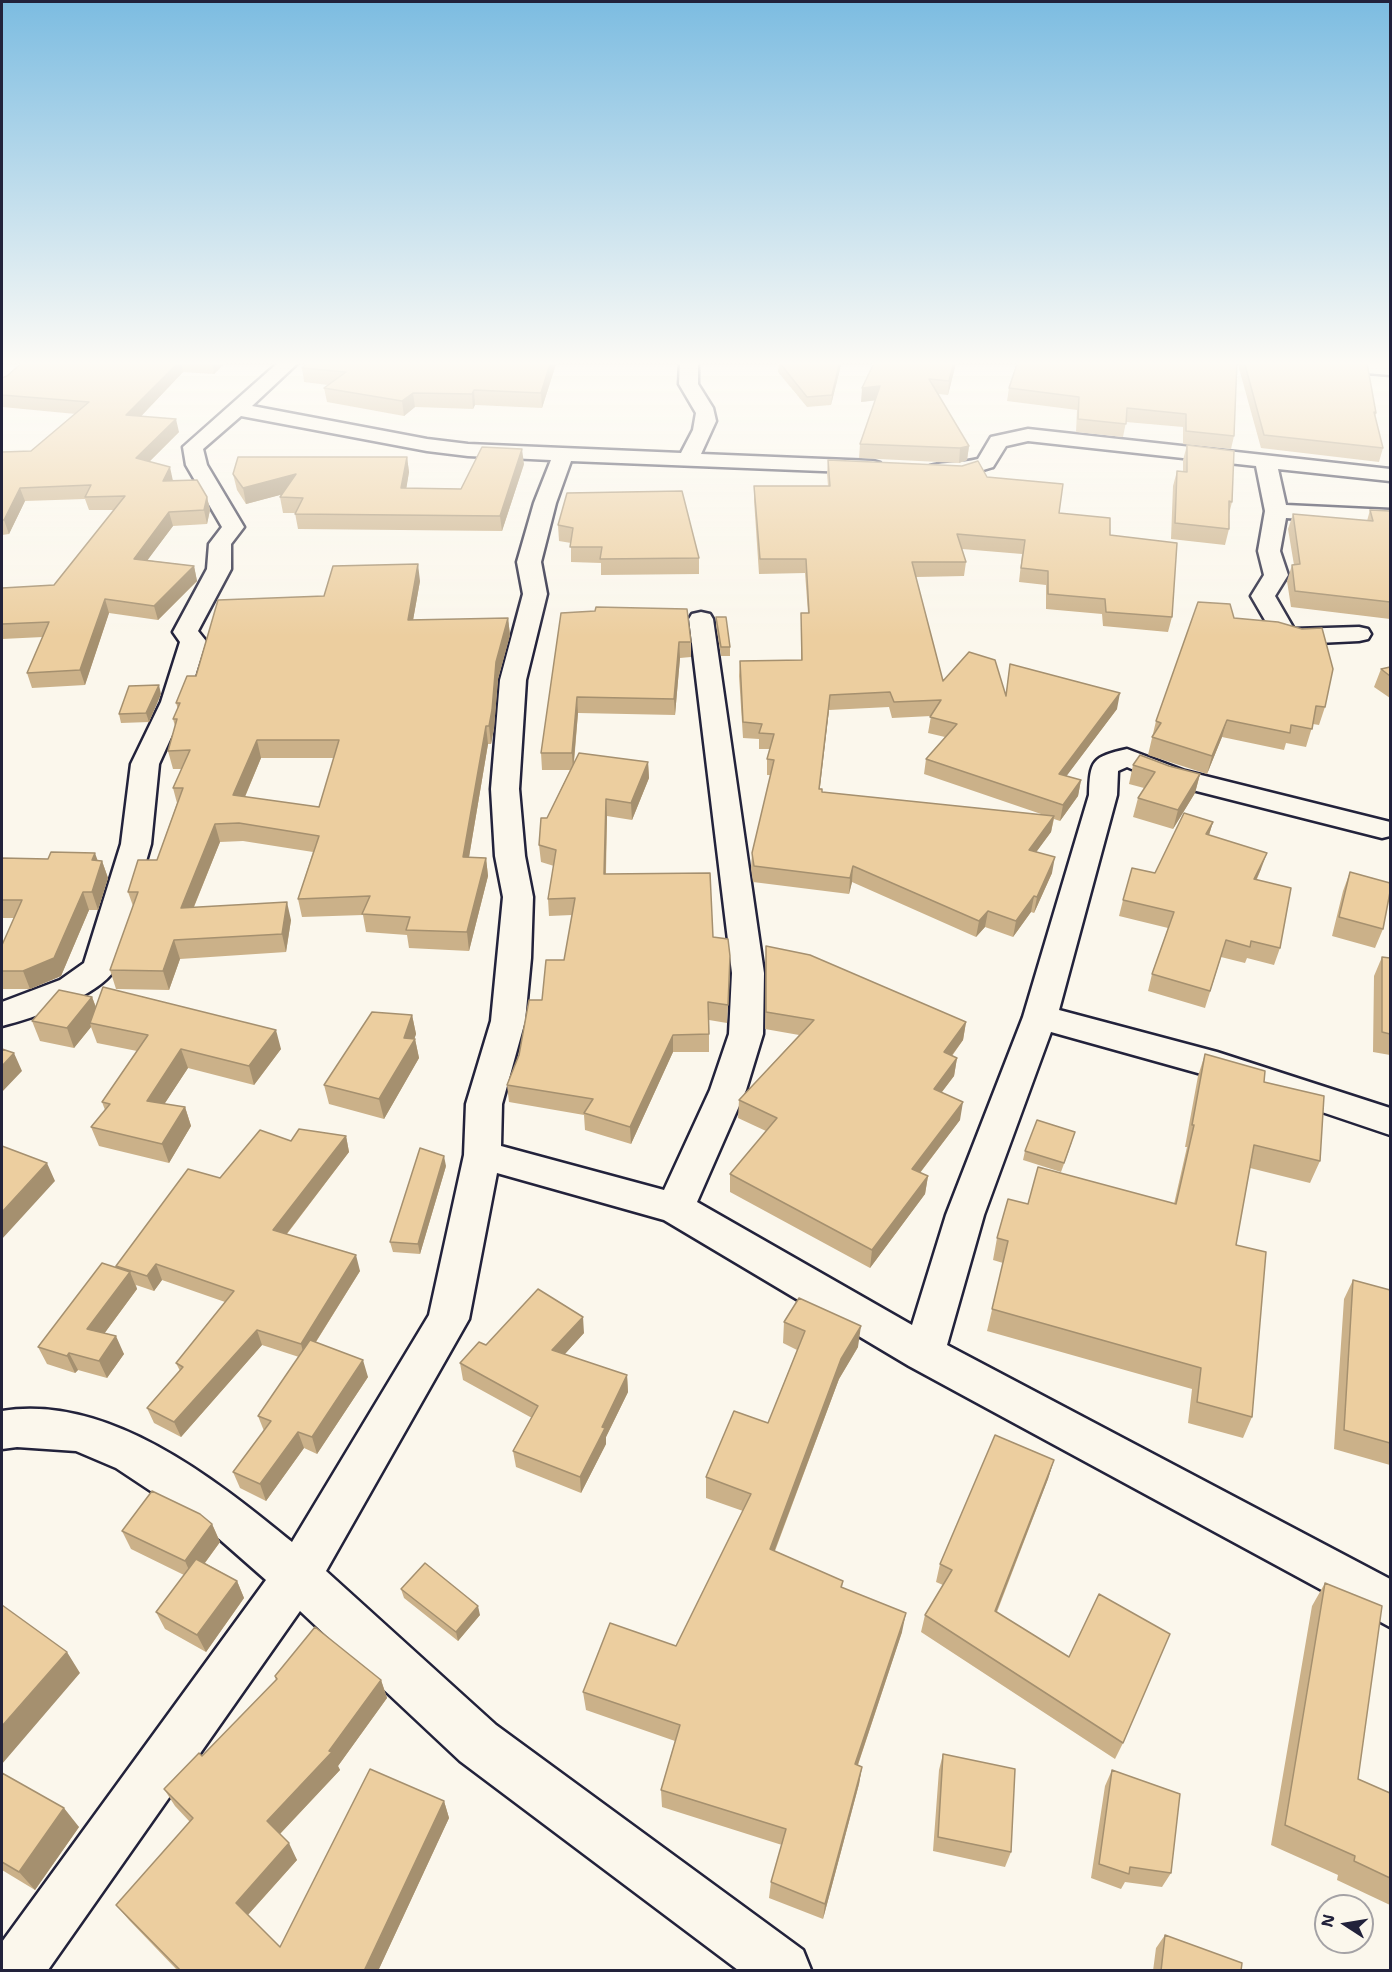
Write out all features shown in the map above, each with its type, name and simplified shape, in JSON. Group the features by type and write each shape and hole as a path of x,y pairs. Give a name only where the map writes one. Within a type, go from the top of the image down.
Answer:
{"street":[{"path":"2,1014 72,988 99,969 136,844 145,764 174,702 193,641 185,632 219,569 220,544 233,527 224,504 193,459 193,453"},
{"path":"536,453 895,468"},
{"path":"688,459 691,453"},
{"path":"916,469 960,471 986,463 991,453"},
{"path":"1187,453 1390,475"},
{"path":"15,1971 297,1576 449,1319 482,1155 484,1104 507,1021 515,958 518,897 510,856 505,789 513,680 535,594 529,562 545,503 563,455"},
{"path":"1266,462 1276,511 1269,551 1276,575 1263,596 1285,634 1297,638 1359,634"},
{"path":"1276,511 1390,517"},
{"path":"675,1208 728,1090 746,1034 747,962 701,619"},
{"path":"924,1353 965,1215 1040,1017 1103,795 1104,767 1127,757 1175,777 1382,829"},
{"path":"1040,1017 1177,1052 1390,1122"},
{"path":"482,1155 675,1208 924,1353 1390,1604"},
{"path":"2,1430 17,1428 79,1432 131,1454 224,1514 297,1576 478,1743 783,1971"}],"building":[{"path":"2,453 141,453 136,458 170,467 163,481 197,480 207,497 204,510 169,512 134,559 194,566 154,606 105,599 80,670 27,673 49,622 2,624 2,588 54,585 125,496 85,497 91,485 20,488 2,520"},
{"path":"479,453 521,453 500,516 295,514 303,498 280,497 296,474 243,488 233,474 238,457 407,457 401,488 461,489"},
{"path":"1187,453 1234,453 1232,502 1229,501 1229,529 1175,523 1177,471 1187,472"},
{"path":"828,460 962,466 978,461 987,477 1063,484 1059,513 1110,518 1110,535 1177,543 1172,617 1106,612 1105,599 1048,594 1048,571 1021,568 1025,540 957,534 966,562 912,562 943,681 969,652 995,660 1006,696 1010,664 1120,693 1059,774 1081,780 1063,805 926,759 957,724 930,717 941,700 894,702 890,692 830,695 819,789 822,789 822,792 1054,816 1029,850 1055,857 1037,897 1034,896 1016,921 988,911 979,921 853,866 850,878 754,866 752,853 774,760 767,759 774,734 759,733 762,724 743,722 740,661 802,660 801,613 809,613 806,559 760,559 754,486 830,486"},
{"path":"682,491 699,558 600,559 602,547 570,547 573,528 558,525 567,493"},
{"path":"1370,510 1390,511 1390,602 1295,591 1292,565 1300,564 1293,514 1373,521"},
{"path":"418,564 408,620 508,618 496,662 492,710 489,726 486,726 463,857 486,858 467,932 406,930 410,917 362,914 370,896 298,899 319,836 239,823 215,824 181,908 287,902 282,934 174,940 163,971 110,970 138,892 128,892 138,860 157,860 183,788 173,788 190,750 168,751 177,719 173,719 180,703 176,703 187,676 196,676 218,600 324,596 333,566","holes":["257,740 339,740 319,807 233,795"]},
{"path":"1198,602 1230,604 1234,618 1278,622 1302,629 1322,628 1333,669 1325,707 1316,706 1312,729 1291,725 1290,733 1227,720 1212,756 1152,737 1161,723 1156,721"},
{"path":"596,607 687,609 691,642 679,642 674,699 577,697 572,753 541,753 561,613 595,611"},
{"path":"716,617 726,617 730,647 721,647"},
{"path":"1390,667 1390,676 1381,669"},
{"path":"159,685 146,713 119,714 129,686"},
{"path":"579,753 648,762 631,803 606,799 604,874 710,873 713,937 728,939 730,956 728,1005 708,1002 709,1034 673,1035 630,1127 584,1113 593,1099 507,1085 519,1055 529,1000 542,1000 546,960 564,960 575,898 548,899 556,850 539,845 541,818 547,818"},
{"path":"1140,755 1200,774 1178,810 1138,798 1155,772 1133,765"},
{"path":"1184,813 1213,822 1206,834 1267,853 1254,879 1291,888 1280,948 1251,941 1250,947 1226,940 1210,991 1152,974 1174,912 1123,900 1132,868 1155,873"},
{"path":"51,852 95,853 92,860 102,861 92,892 83,892 54,958 23,971 2,971 2,945 22,900 2,900 2,858 48,859"},
{"path":"1350,872 1390,883 1383,929 1339,917"},
{"path":"766,946 810,955 966,1022 944,1052 957,1058 934,1089 963,1102 912,1169 928,1176 872,1250 730,1174 777,1118 739,1100 814,1020 766,1012"},
{"path":"1382,957 1390,958 1390,1034 1382,1032"},
{"path":"103,987 276,1030 249,1066 181,1049 147,1101 185,1107 162,1144 91,1127 110,1104 102,1102 148,1035 90,1023"},
{"path":"59,990 92,997 67,1028 32,1021"},
{"path":"372,1012 412,1015 404,1038 415,1039 379,1099 324,1085"},
{"path":"2,1049 14,1053 2,1066"},
{"path":"1205,1054 1265,1071 1264,1082 1324,1096 1320,1161 1254,1145 1236,1245 1266,1252 1252,1417 1197,1402 1201,1368 992,1309 1008,1241 997,1238 1008,1199 1028,1204 1038,1167 1176,1204 1194,1125 1192,1125"},
{"path":"1037,1120 1075,1132 1064,1163 1025,1151"},
{"path":"299,1129 346,1136 273,1230 356,1255 301,1344 257,1330 174,1422 147,1408 183,1367 176,1363 234,1291 156,1264 147,1276 116,1266 188,1169 220,1178 260,1130 291,1141"},
{"path":"2,1146 47,1163 2,1212"},
{"path":"420,1148 444,1156 418,1244 390,1242"},
{"path":"102,1263 130,1272 87,1329 116,1336 99,1361 69,1353 67,1356 38,1347"},
{"path":"1353,1280 1390,1290 1390,1443 1344,1430"},
{"path":"538,1289 583,1317 552,1350 627,1375 602,1427 605,1428 580,1477 513,1451 538,1406 460,1363 479,1342 486,1345"},
{"path":"799,1298 861,1326 841,1359 770,1549 843,1581 841,1587 906,1613 855,1764 862,1767 825,1904 771,1882 786,1829 661,1790 680,1725 583,1692 610,1623 676,1646 751,1494 706,1477 734,1411 768,1423 805,1331 784,1322"},
{"path":"310,1340 363,1360 312,1437 298,1432 260,1484 233,1472 271,1421 258,1416"},
{"path":"995,1435 1054,1460 995,1611 1069,1657 1099,1594 1170,1634 1123,1743 925,1615 952,1570 940,1564"},
{"path":"152,1491 200,1514 212,1524 185,1561 122,1531"},
{"path":"196,1559 237,1581 197,1635 156,1612"},
{"path":"425,1563 478,1606 456,1632 401,1589"},
{"path":"1325,1583 1382,1606 1358,1779 1390,1793 1390,1878 1354,1861 1355,1856 1285,1825"},
{"path":"2,1605 67,1652 2,1726"},
{"path":"315,1627 381,1680 329,1751 332,1752 267,1821 289,1843 236,1903 280,1947 370,1769 444,1801 364,1971 181,1971 116,1905 193,1818 164,1789 199,1753 202,1756 277,1679 275,1676"},
{"path":"943,1754 1015,1769 1011,1852 938,1837"},
{"path":"1112,1770 1180,1794 1171,1873 1130,1867 1129,1874 1099,1864"},
{"path":"2,1773 64,1808 19,1872 2,1862"},
{"path":"1165,1935 1242,1963 1241,1971 1161,1971"}]}
